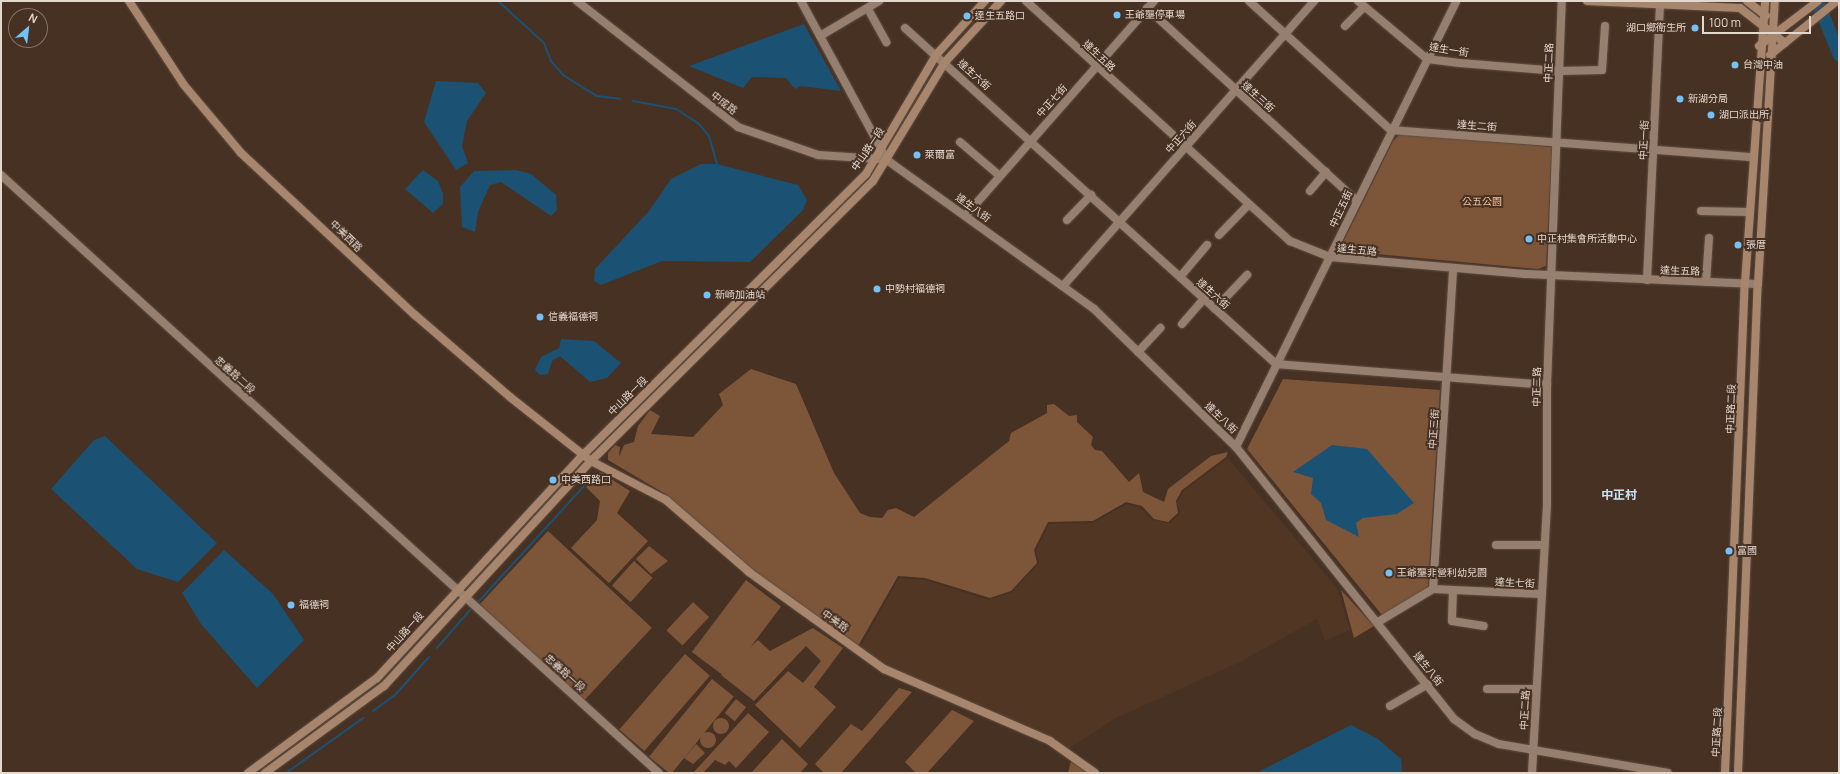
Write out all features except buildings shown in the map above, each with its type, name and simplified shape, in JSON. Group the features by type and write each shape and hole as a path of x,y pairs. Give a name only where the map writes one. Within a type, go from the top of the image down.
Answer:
{"street":[{"name":"中美西路","path":"129,1 184,85 241,152 415,315 584,454"},
{"name":"中成路","path":"577,1 738,127 818,155 878,156"},
{"name":"達生八街","path":"801,1 820,36 878,156 887,160 966,215 1094,308 1236,448 1428,684 1454,719 1475,734 1499,744 1668,773"},
{"path":"820,36 880,1"},
{"name":"中山路一段","path":"265,773 384,686 727,312 862,178 878,156 936,55 985,1"},
{"name":"中山路一段","path":"248,773 377,678 456,589 584,454 669,375 734,320 873,181 945,62 1001,1"},
{"name":"達生五路","path":"1026,1 1096,67 1290,241 1330,257 1453,269 1551,276 1758,284"},
{"name":"中正七街","path":"966,215 1154,1"},
{"path":"1249,1 1391,130"},
{"name":"中正六街","path":"1063,286 1314,1"},
{"name":"中正五街","path":"1236,448 1276,364 1330,257 1356,200 1456,1"},
{"name":"中正二路","path":"1532,773 1540,594 1544,545 1546,385 1562,1"},
{"path":"1587,1 1660,3 1740,8 1785,43"},
{"path":"1748,1 1783,28"},
{"name":"中正路二段","path":"1725,773 1745,284 1759,46 1765,1"},
{"path":"1738,773 1758,284 1770,55 1774,34 1775,1"},
{"path":"1759,46 1818,1"},
{"path":"1770,55 1798,30 1837,1"},
{"name":"中正一街","path":"1647,280 1660,3"},
{"path":"1345,26 1361,4"},
{"name":"達生一街","path":"1361,4 1427,59 1558,70 1602,70 1605,26"},
{"name":"達生三街","path":"1147,8 1356,200"},
{"path":"868,9 886,42"},
{"name":"達生六街","path":"905,28 945,62 1276,364"},
{"name":"達生二街","path":"1391,130 1753,157"},
{"path":"960,142 1000,176"},
{"path":"1310,191 1326,172"},
{"name":"忠義路二段","path":"1,175 456,589"},
{"path":"1067,220 1091,195"},
{"path":"1219,235 1249,204"},
{"path":"1701,211 1749,212"},
{"path":"1706,282 1709,238"},
{"path":"1180,277 1207,245"},
{"name":"中正三街","path":"1433,589 1453,269"},
{"path":"1215,309 1247,275"},
{"path":"1182,324 1204,299"},
{"path":"727,312 734,320"},
{"path":"1138,352 1160,328"},
{"path":"1276,364 1447,379 1546,385"},
{"name":"中美路","path":"584,454 591,461 666,500 748,572 884,669 1050,741 1095,773"},
{"path":"1496,545 1544,545"},
{"name":"忠義路一段","path":"456,589 659,773"},
{"path":"1378,622 1433,589"},
{"name":"達生七街","path":"1433,589 1540,594"},
{"path":"1453,590 1452,621 1484,626"},
{"path":"1390,706 1428,684"},
{"path":"1487,689 1536,689"}],"shaded area":[{"path":"1228,458 1337,588 1350,630 1325,641 1317,619 1240,662 1116,718 1068,749 885,665 861,646 899,578 925,580 989,600 1012,592 1039,563 1036,550 1049,524 1093,523 1127,504 1140,508 1153,520 1170,523 1180,514 1177,502 1184,491"}],"green space":[{"name":"公五公園","path":"1400,134 1552,147 1546,266 1538,269 1344,251 1343,242 1393,141"},
{"path":"751,369 796,384 834,473 860,513 870,517 882,518 888,510 896,508 914,517 1009,441 1011,433 1047,413 1047,405 1054,404 1069,416 1077,415 1077,422 1093,437 1091,445 1095,450 1102,451 1129,482 1139,473 1143,492 1164,502 1168,489 1211,456 1228,452 1226,457 1182,490 1176,501 1178,513 1168,522 1154,519 1142,506 1126,502 1093,521 1048,522 1034,550 1037,563 1011,591 990,598 925,578 898,576 858,646 742,562 667,495 608,460 608,453 615,445 620,447 619,457 624,445 634,442 638,426 650,410 660,416 651,434 693,437 723,405 719,394"},
{"path":"1283,379 1440,390 1428,587 1382,615 1247,449"},
{"path":"600,472 630,491 617,513 648,541 609,583 571,548 597,520 600,501 586,487"},
{"path":"548,531 652,628 584,701 480,604"},
{"path":"649,546 668,561 651,574 636,559"},
{"path":"634,561 653,578 630,602 612,586"},
{"path":"746,580 781,606 727,678 692,652"},
{"path":"1341,590 1374,626 1354,638"},
{"path":"693,602 709,617 682,646 666,631"},
{"path":"813,628 843,648 814,687 836,707 800,748 755,705 788,671 803,683 821,661 806,646 754,701 721,675 758,640 770,651"},
{"path":"685,654 710,676 644,751 619,729"},
{"path":"712,679 734,697 672,773 669,773 649,757"},
{"path":"899,688 912,692 841,773 824,773 815,764 851,724 862,731"},
{"path":"736,699 746,707 735,721 725,713"},
{"path":"952,710 974,721 927,773 916,773 905,762"},
{"path":"748,713 769,732 736,768 729,761 725,765 715,760 703,773 693,773"},
{"path":"721,718 728,723 729,726 724,733 721,734 714,729 713,726 718,719"},
{"path":"708,732 714,734 716,740 714,746 708,748 702,746 700,740 702,734"},
{"path":"782,739 808,764 800,773 751,773"},
{"path":"696,744 705,753 693,764 684,758"},
{"path":"1073,754 1095,773 1068,773"}],"water":[{"path":"804,24 841,91 801,86 795,89 786,78 752,77 743,88 689,66"},
{"path":"436,81 478,83 486,93 467,121 462,146 468,163 456,170 424,122"},
{"path":"701,164 717,164 798,185 807,200 803,210 750,262 662,261 601,285 594,281 595,269 649,211 671,179"},
{"path":"423,170 438,181 443,194 443,204 433,213 405,189"},
{"path":"516,170 531,174 556,195 557,210 551,216 501,182 490,185 478,212 475,232 462,227 460,187 474,171"},
{"path":"561,339 594,341 621,363 607,378 590,382 560,356 552,361 548,374 540,375 535,370 541,357 559,348"},
{"path":"105,436 217,543 178,582 137,569 51,489 94,440"},
{"path":"1332,445 1367,449 1414,503 1397,514 1363,518 1356,523 1359,537 1326,520 1321,503 1311,494 1313,478 1293,472"},
{"path":"224,550 273,594 304,640 257,688 201,624 182,593"},
{"path":"1351,725 1378,739 1401,759 1402,773 1256,773"}],"waterway":[{"path":"498,1 544,43 551,61 563,75 597,96 620,99"},
{"path":"1817,1 1839,55"},
{"path":"633,101 676,109 699,124 709,136 717,164"},
{"path":"479,601 595,474"},
{"path":"437,648 470,610"},
{"path":"373,711 395,695 429,657"},
{"path":"286,773 363,718"}],"place":[{"name":"王爺壟停車場","path":"1117,15"},
{"name":"達生五路口","path":"967,16"},
{"name":"湖口鄉衛生所","path":"1695,28"},
{"name":"台灣中油","path":"1735,65"},
{"name":"新湖分局","path":"1680,99"},
{"name":"湖口派出所","path":"1711,115"},
{"name":"萊爾富","path":"917,155"},
{"name":"中正村集會所活動中心","path":"1529,239"},
{"name":"張厝","path":"1738,245"},
{"name":"中勢村福德祠","path":"877,289"},
{"name":"新崎加油站","path":"707,295"},
{"name":"信義福德祠","path":"540,317"},
{"name":"中美西路口","path":"553,480"},
{"name":"富國","path":"1729,551"},
{"name":"王爺壟非營利幼兒園","path":"1389,573"},
{"name":"福德祠","path":"291,605"}],"district":[{"name":"中正村","path":"1619,495"}]}
